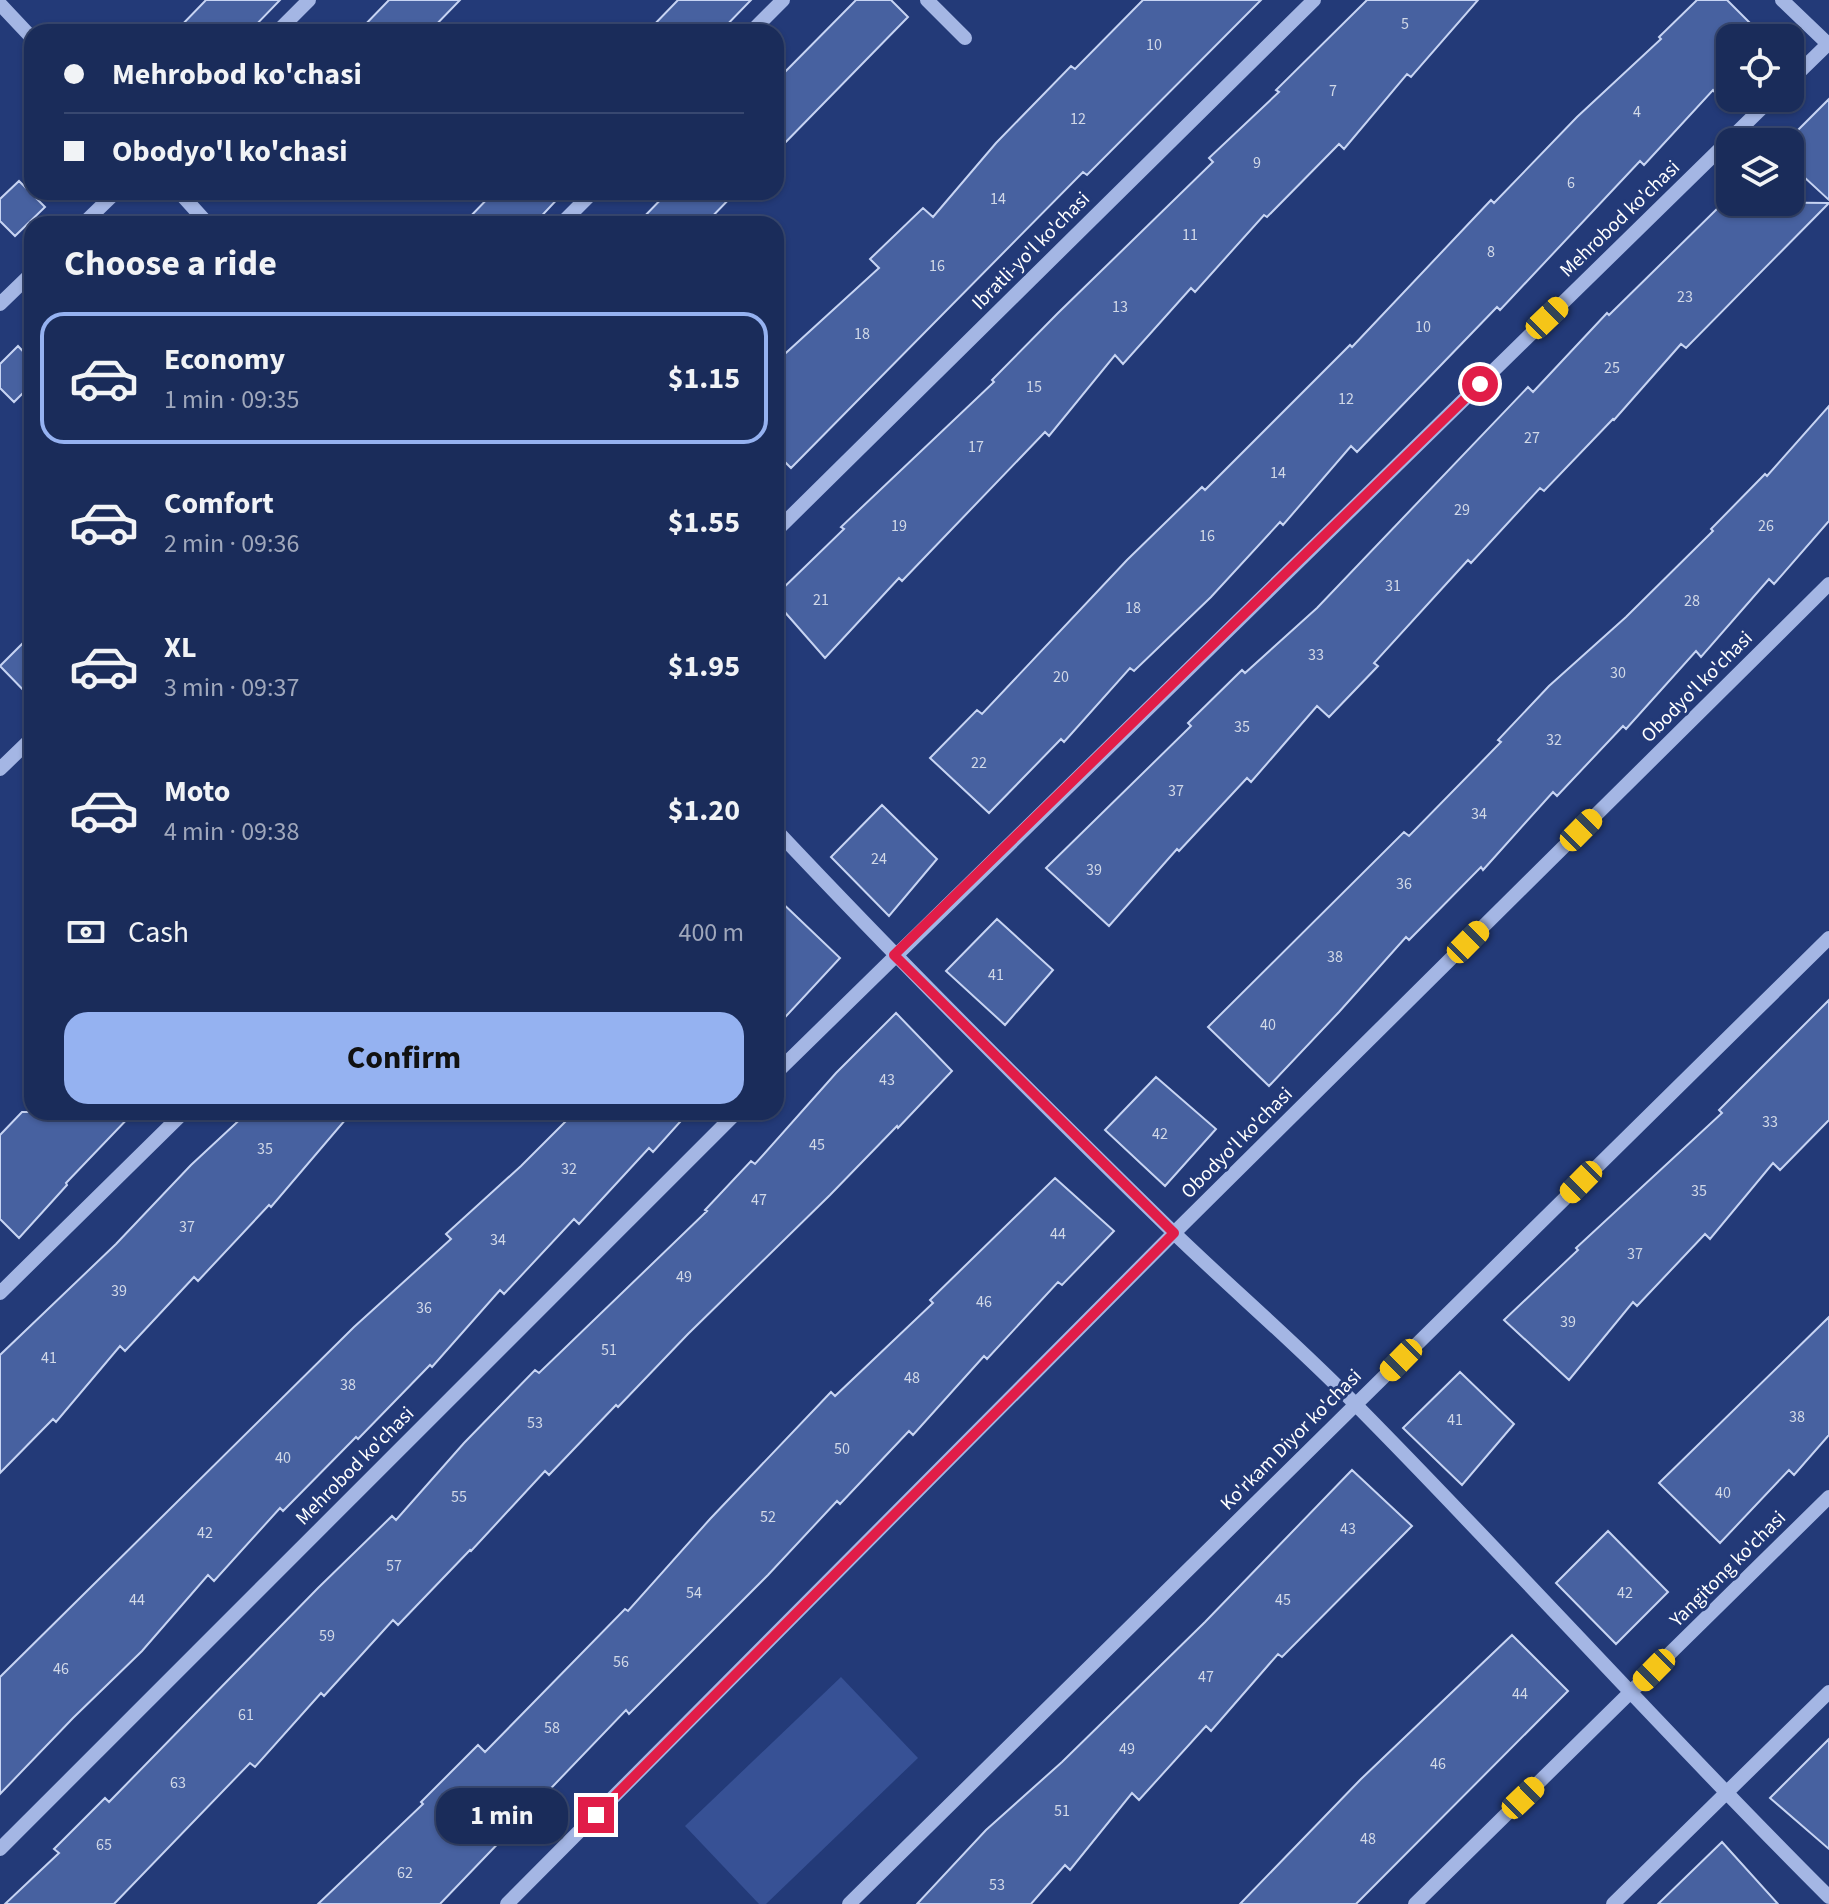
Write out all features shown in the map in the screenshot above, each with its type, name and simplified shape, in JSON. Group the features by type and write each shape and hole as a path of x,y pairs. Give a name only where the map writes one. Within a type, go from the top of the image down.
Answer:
{"street":[{"path":"285,24 309,0"},
{"path":"759,24 783,0"},
{"path":"927,0 965,38"},
{"name":"Ibratli-yo'l ko'chasi","path":"784,523 1314,0"},
{"path":"1782,0 1828,44 1804,67"},
{"path":"0,4 24,30"},
{"name":"Mehrobod ko'chasi","path":"784,1065 1758,112"},
{"path":"91,216 108,200"},
{"path":"186,200 201,216"},
{"path":"569,216 585,200"},
{"path":"0,304 24,281"},
{"name":"Obodyo'l ko'chasi","path":"507,1904 1174,1233 1829,584"},
{"path":"0,769 24,746"},
{"path":"784,838 894,955 1174,1233 1356,1404 1632,1691 1726,1795 1829,1897"},
{"name":"Ko'rkam Diyor ko'chasi","path":"849,1904 1829,938"},
{"path":"0,1293 176,1120"},
{"name":"Mehrobod ko'chasi","path":"0,1849 729,1120"},
{"name":"Yangitong ko'chasi","path":"1415,1904 1829,1497"},
{"path":"1613,1904 1829,1692"}],"shaded area":[{"path":"841,1677 918,1758 766,1904 759,1904 685,1826"}],"building":[{"path":"206,0 280,0 257,24 183,24"},
{"path":"389,0 460,0 437,24 366,24"},
{"path":"678,0 751,0 728,24 655,24"},
{"path":"856,0 891,0 908,17 784,144 784,73"},
{"path":"1143,0 1261,0 1087,175 1083,172 791,468 784,461 784,355 879,268 870,259 923,208 933,217 996,143 1071,66 1075,69"},
{"path":"1367,0 1478,0 1411,77 1407,74 1344,149 1339,144 1267,217 1264,215 1195,292 1191,288 1123,364 1115,355 1049,436 1045,432 902,581 899,578 825,658 784,611 784,587 844,529 841,527 994,382 992,380 1058,313 1213,162 1209,158 1279,92 1276,90"},
{"path":"1697,0 1727,0 1751,24 1716,24 1716,94 1713,90 1644,165 1640,161 1500,310 1497,307 1357,452 1351,446 1283,525 1280,522 1211,597 1134,671 1130,668 1064,742 1061,739 989,813 930,758 977,710 982,714 1127,560 1202,487 1205,490 1350,345 1352,347 1491,200 1494,203 1577,117 1661,39 1659,37"},
{"path":"1829,99 1829,200 1804,177 1804,128 1800,128"},
{"path":"19,181 24,186 24,200 38,200 45,207 36,216 24,216 24,227 15,236 0,221 0,199"},
{"path":"486,200 556,200 542,216 471,216"},
{"path":"660,200 728,200 713,216 645,216"},
{"path":"1804,203 1829,203 1686,348 1681,344 1614,420 1544,491 1540,488 1471,563 1468,560 1374,663 1378,666 1329,717 1317,706 1251,782 1247,778 1179,851 1177,849 1109,926 1046,868 1191,726 1188,723 1242,670 1245,673 1317,608 1528,387 1533,392 1607,313 1609,315 1716,210 1716,216 1804,216"},
{"path":"18,346 24,352 24,392 14,402 0,388 0,364"},
{"path":"1829,406 1829,521 1774,584 1769,579 1701,657 1696,651 1626,729 1623,726 1557,796 1553,792 1483,870 1481,867 1409,940 1406,937 1269,1086 1208,1027 1404,832 1409,836 1501,742 1498,740 1549,686 1626,617 1713,531 1711,529 1765,474 1767,476"},
{"path":"24,642 24,691 0,666"},
{"path":"882,805 937,859 889,916 831,857"},
{"path":"784,905 840,958 784,1018"},
{"path":"997,919 1053,970 1005,1025 946,971"},
{"path":"1829,1000 1829,1120 1780,1170 1773,1163 1710,1239 1705,1234 1637,1306 1633,1302 1569,1380 1504,1320 1578,1250 1576,1248 1722,1113 1719,1110"},
{"path":"896,1013 952,1071 898,1128 549,1475 545,1471 398,1625 393,1620 324,1696 321,1693 255,1767 250,1763 114,1904 5,1904 59,1853 54,1849 105,1798 109,1802 318,1588 392,1516 396,1520 464,1443 535,1370 539,1373 707,1211 751,1161 755,1164 836,1073"},
{"path":"1156,1077 1216,1129 1165,1186 1105,1130"},
{"path":"22,1112 24,1120 126,1120 19,1238 0,1219 0,1135"},
{"path":"239,1120 345,1120 271,1207 269,1205 198,1281 194,1277 125,1351 120,1346 56,1422 53,1419 0,1473 0,1355 116,1244 191,1165"},
{"path":"567,1120 682,1120 653,1152 649,1148 579,1224 574,1219 504,1294 500,1290 432,1367 430,1365 283,1511 280,1508 214,1581 208,1575 142,1651 0,1794 0,1677 354,1327 451,1239 446,1234"},
{"path":"1055,1178 1114,1231 1062,1285 1058,1282 987,1359 984,1356 913,1435 909,1431 840,1504 837,1501 629,1714 626,1710 440,1904 318,1904 423,1804 421,1802 478,1745 485,1752 625,1609 628,1611 710,1519 831,1392 835,1396 933,1303 930,1300"},
{"path":"1829,1317 1829,1435 1794,1475 1789,1470 1720,1543 1659,1483"},
{"path":"1460,1372 1514,1424 1462,1485 1403,1428"},
{"path":"1352,1470 1412,1526 1282,1657 1278,1654 1211,1731 1206,1726 1139,1800 1132,1793 1070,1870 1065,1865 1031,1904 917,1904 986,1830 1062,1762 1205,1622"},
{"path":"1608,1531 1668,1592 1616,1644 1556,1583"},
{"path":"1512,1635 1568,1691 1356,1904 1240,1904 1360,1780"},
{"path":"1829,1739 1829,1849 1770,1798"},
{"path":"1722,1842 1778,1904 1658,1904"}],"route":[{"path":"596,1815 1174,1233 894,955 1480,384"}]}
